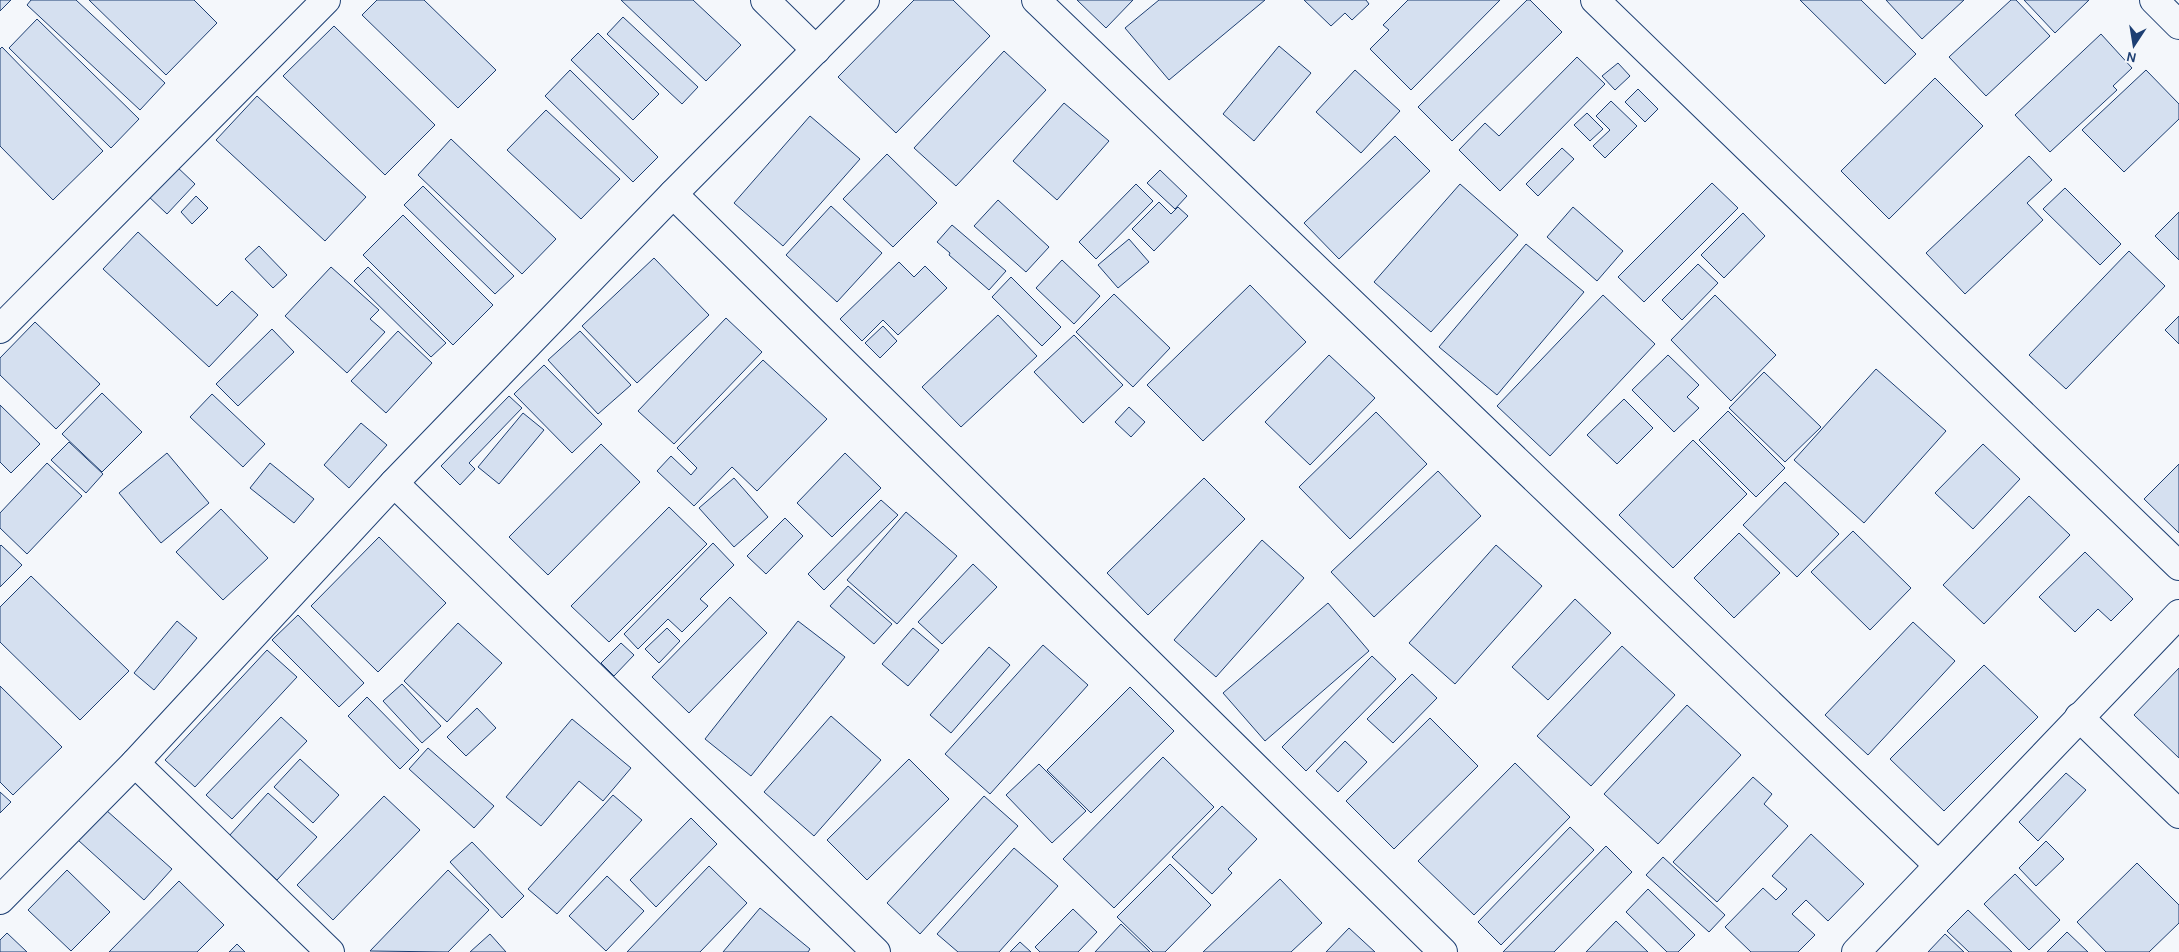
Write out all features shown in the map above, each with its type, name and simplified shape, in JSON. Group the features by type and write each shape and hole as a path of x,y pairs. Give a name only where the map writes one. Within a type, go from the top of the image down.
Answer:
{"street":[{"path":"0,329 326,0"},
{"path":"765,0 816,50"},
{"path":"0,900 135,764 394,483 673,194 865,0"},
{"path":"1036,0 1938,865"},
{"path":"1595,0 2179,566"},
{"path":"2154,0 2179,25"},
{"path":"673,194 1442,952"},
{"path":"394,483 876,952"},
{"path":"1856,952 2179,614"},
{"path":"2079,717 2179,814"},
{"path":"135,764 330,952"}],"building":[{"path":"0,0 11,0 0,11"},
{"path":"31,0 76,0 165,83 140,110 27,5"},
{"path":"89,0 194,0 217,23 166,75"},
{"path":"377,0 424,0 496,70 458,108 362,15"},
{"path":"621,0 693,0 741,45 706,81"},
{"path":"914,0 953,0 990,36 896,133 838,77"},
{"path":"1077,0 1133,0 1106,28"},
{"path":"1159,0 1265,0 1169,80 1125,28"},
{"path":"1304,0 1366,0 1369,4 1352,20 1345,13 1331,26"},
{"path":"1408,0 1500,0 1411,90 1370,49 1389,30 1383,25"},
{"path":"1527,0 1530,0 1562,32 1452,141 1418,107"},
{"path":"1800,0 1861,0 1916,54 1885,84"},
{"path":"1886,0 1964,0 1922,39"},
{"path":"2011,0 2016,0 2050,36 1986,96 1949,57"},
{"path":"2024,0 2089,0 2055,33"},
{"path":"623,17 698,87 682,104 607,34"},
{"path":"37,19 139,119 111,148 9,48"},
{"path":"334,26 435,125 385,175 283,76"},
{"path":"598,33 659,94 633,120 571,60"},
{"path":"2101,34 2132,68 2113,86 2117,90 2050,152 2015,115"},
{"path":"1279,46 1311,73 1254,141 1223,114"},
{"path":"2,47 103,151 53,200 0,146 0,49"},
{"path":"1004,51 1046,90 956,186 914,148"},
{"path":"1577,57 1605,84 1500,191 1459,150 1485,123 1499,136"},
{"path":"1618,63 1630,76 1615,90 1602,76"},
{"path":"570,70 658,157 633,182 545,96"},
{"path":"1355,70 1400,111 1361,153 1316,112"},
{"path":"2146,70 2179,104 2179,119 2124,172 2082,130"},
{"path":"1935,78 1983,126 1889,219 1841,171"},
{"path":"1638,89 1658,109 1645,122 1625,102"},
{"path":"257,96 366,197 325,241 216,140"},
{"path":"1611,101 1637,126 1605,158 1593,146 1610,130 1596,116"},
{"path":"1064,103 1109,141 1057,200 1013,161"},
{"path":"546,110 620,179 581,219 507,150"},
{"path":"1587,113 1603,129 1590,141 1574,125"},
{"path":"810,116 860,159 783,246 734,203"},
{"path":"1395,136 1430,171 1339,259 1304,223"},
{"path":"451,139 556,239 522,274 418,175"},
{"path":"1562,148 1574,159 1538,196 1526,184"},
{"path":"887,154 937,203 893,247 843,199"},
{"path":"2029,156 2052,180 2027,203 2043,220 1965,294 1926,253"},
{"path":"175,165 195,184 167,214 146,194"},
{"path":"1160,170 1187,196 1175,209 1147,183"},
{"path":"1712,183 1738,208 1644,302 1618,277"},
{"path":"1136,184 1153,201 1096,259 1079,242"},
{"path":"1460,184 1518,235 1431,332 1374,282"},
{"path":"423,186 514,276 495,294 404,205"},
{"path":"2065,188 2121,244 2100,265 2043,209"},
{"path":"196,196 208,208 192,224 181,212"},
{"path":"998,200 1049,247 1026,272 974,226"},
{"path":"1159,202 1171,214 1178,207 1188,216 1154,251 1132,229"},
{"path":"831,206 882,253 837,302 786,255"},
{"path":"1573,207 1623,251 1597,281 1547,237"},
{"path":"2179,212 2179,260 2155,236"},
{"path":"1743,213 1765,236 1724,278 1701,255"},
{"path":"403,215 493,305 453,345 363,255"},
{"path":"952,225 1006,271 989,290 937,242"},
{"path":"138,232 217,306 232,291 258,315 209,367 103,269"},
{"path":"1129,239 1149,262 1118,288 1098,265"},
{"path":"1526,244 1584,292 1497,395 1439,347"},
{"path":"259,246 287,275 273,288 245,259"},
{"path":"2129,251 2165,286 2066,389 2029,355"},
{"path":"654,258 709,315 637,383 582,326"},
{"path":"1062,260 1100,296 1074,324 1036,288"},
{"path":"899,262 914,277 925,266 947,288 898,335 883,320 862,341 840,319"},
{"path":"1698,264 1718,283 1682,320 1662,300"},
{"path":"331,267 379,310 370,319 385,332 347,373 285,316"},
{"path":"368,267 446,343 431,357 354,281"},
{"path":"1011,277 1061,327 1042,346 992,297"},
{"path":"1250,285 1306,342 1203,441 1147,385"},
{"path":"1114,294 1170,348 1133,387 1076,332"},
{"path":"1603,295 1655,344 1550,456 1497,406"},
{"path":"1715,295 1776,355 1731,401 1671,340"},
{"path":"998,315 1037,356 961,427 922,387"},
{"path":"2179,316 2179,344 2165,330"},
{"path":"726,318 762,352 674,444 638,411"},
{"path":"35,322 100,384 56,429 0,375 0,358"},
{"path":"883,326 897,341 880,358 865,343"},
{"path":"272,329 294,352 238,406 216,384"},
{"path":"398,331 432,363 386,413 351,381"},
{"path":"580,331 631,385 598,414 548,360"},
{"path":"1074,335 1123,385 1083,423 1034,372"},
{"path":"1329,355 1375,398 1310,465 1265,422"},
{"path":"1668,355 1699,385 1687,397 1699,408 1674,432 1632,390"},
{"path":"763,360 827,419 757,491 732,467 694,506 657,471 671,456 691,475 697,468 677,448"},
{"path":"544,365 602,424 572,453 514,394"},
{"path":"1876,369 1946,431 1864,523 1794,460"},
{"path":"1764,372 1821,427 1785,462 1729,408"},
{"path":"102,393 142,432 102,472 62,434"},
{"path":"212,394 265,444 243,467 190,417"},
{"path":"509,396 522,408 469,463 475,469 460,485 441,466"},
{"path":"1624,399 1653,428 1617,464 1587,435"},
{"path":"0,405 40,444 11,473 0,462"},
{"path":"1129,407 1145,422 1131,437 1115,422"},
{"path":"1728,411 1785,468 1756,497 1699,440"},
{"path":"1376,412 1427,464 1350,539 1299,487"},
{"path":"523,413 544,430 499,484 478,467"},
{"path":"361,423 387,445 349,488 324,465"},
{"path":"1693,440 1747,494 1673,568 1619,515"},
{"path":"69,442 103,474 86,493 51,460"},
{"path":"601,444 640,482 548,575 509,537"},
{"path":"1983,444 2020,479 1973,529 1935,493"},
{"path":"167,453 209,503 161,543 119,493"},
{"path":"845,453 881,488 832,537 797,503"},
{"path":"47,463 82,496 27,554 0,528 0,513"},
{"path":"270,463 314,499 294,523 250,488"},
{"path":"2179,464 2179,533 2144,499"},
{"path":"1438,471 1481,516 1374,617 1331,572"},
{"path":"734,478 768,517 734,547 699,508"},
{"path":"1204,478 1245,519 1148,615 1107,573"},
{"path":"1785,482 1839,534 1797,577 1743,525"},
{"path":"2029,496 2070,535 1984,624 1943,585"},
{"path":"881,500 898,515 824,590 808,574"},
{"path":"669,507 707,544 609,642 571,606"},
{"path":"221,509 268,558 223,600 176,552"},
{"path":"906,512 957,556 897,624 847,580"},
{"path":"785,518 803,536 766,574 747,556"},
{"path":"1853,531 1911,588 1870,630 1811,572"},
{"path":"1739,533 1780,573 1734,618 1694,578"},
{"path":"379,537 446,603 378,672 311,606"},
{"path":"1262,540 1304,578 1216,677 1174,640"},
{"path":"713,543 734,565 700,599 708,606 682,632 668,619 638,649 624,634"},
{"path":"1496,545 1542,586 1455,684 1409,643"},
{"path":"0,546 22,565 0,587"},
{"path":"2085,552 2133,599 2111,621 2098,609 2075,632 2039,597"},
{"path":"973,564 997,587 942,644 918,622"},
{"path":"31,576 129,671 80,720 0,642 0,607"},
{"path":"848,586 892,624 874,644 830,606"},
{"path":"730,597 767,633 689,713 652,677"},
{"path":"1575,599 1611,633 1548,700 1512,667"},
{"path":"1328,603 1369,651 1265,741 1223,693"},
{"path":"298,615 364,683 339,707 272,640"},
{"path":"177,621 197,638 154,690 134,673"},
{"path":"798,621 845,657 751,776 705,739"},
{"path":"1913,622 1955,661 1868,755 1825,715"},
{"path":"458,623 502,663 447,722 404,681"},
{"path":"667,628 680,641 659,663 645,649"},
{"path":"913,628 939,650 908,686 882,664"},
{"path":"621,643 634,655 614,676 601,663"},
{"path":"1043,645 1088,685 990,794 945,754"},
{"path":"1622,646 1675,695 1591,786 1537,736"},
{"path":"989,647 1010,665 951,733 930,715"},
{"path":"267,650 297,677 195,787 165,760"},
{"path":"1372,656 1396,679 1306,771 1282,747"},
{"path":"1984,665 2038,717 1944,811 1890,759"},
{"path":"2179,668 2179,758 2134,715"},
{"path":"1412,674 1437,698 1393,743 1367,719"},
{"path":"402,684 441,726 422,743 383,701"},
{"path":"0,686 62,747 13,795 0,782"},
{"path":"1130,687 1174,731 1091,813 1047,770"},
{"path":"367,697 419,750 400,769 348,716"},
{"path":"1687,705 1741,755 1658,844 1604,794"},
{"path":"477,708 496,728 466,756 447,737"},
{"path":"831,716 881,760 814,836 764,792"},
{"path":"281,717 307,741 232,819 206,795"},
{"path":"1430,718 1478,766 1394,849 1346,801"},
{"path":"572,719 631,768 603,801 579,781 541,826 506,797"},
{"path":"1345,741 1367,762 1338,792 1316,771"},
{"path":"428,748 494,806 474,828 409,769"},
{"path":"1163,757 1214,807 1114,908 1063,859"},
{"path":"300,759 339,795 313,823 274,787"},
{"path":"909,759 949,799 867,880 827,840"},
{"path":"1515,763 1570,817 1474,915 1418,861"},
{"path":"1039,764 1086,811 1052,843 1006,795"},
{"path":"2066,773 2086,790 2038,841 2019,822"},
{"path":"1753,777 1772,794 1764,804 1788,826 1717,902 1673,862"},
{"path":"0,792 11,802 0,813"},
{"path":"268,793 317,837 277,880 229,836"},
{"path":"613,795 642,820 557,914 528,889"},
{"path":"384,796 420,830 333,920 297,885"},
{"path":"984,796 1018,826 920,934 887,903"},
{"path":"1222,806 1257,839 1228,869 1232,873 1212,894 1172,857"},
{"path":"106,810 172,869 144,900 78,840"},
{"path":"691,818 717,844 656,907 630,880"},
{"path":"1570,827 1594,850 1501,945 1478,922"},
{"path":"1811,834 1864,884 1828,921 1806,900 1792,914 1815,935 1798,952 1751,952 1725,927 1763,888 1776,900 1787,889 1772,876"},
{"path":"2046,841 2064,859 2036,886 2019,868"},
{"path":"472,842 524,896 502,918 450,862"},
{"path":"1606,846 1632,872 1554,952 1503,952"},
{"path":"1014,848 1058,886 999,952 958,952 937,934"},
{"path":"1663,857 1725,915 1709,932 1646,875"},
{"path":"2137,863 2179,905 2179,923 2149,952 2106,952 2077,922"},
{"path":"1170,864 1211,905 1165,952 1153,952 1117,917"},
{"path":"709,866 747,903 700,952 627,952"},
{"path":"67,870 110,912 71,951 28,910"},
{"path":"448,870 489,910 448,952 370,951"},
{"path":"2015,874 2060,920 2029,950 1984,904"},
{"path":"607,876 644,911 606,951 569,916"},
{"path":"1280,879 1322,923 1291,952 1203,952"},
{"path":"179,881 224,925 197,952 109,952"},
{"path":"1648,889 1695,935 1678,952 1667,952 1626,912"},
{"path":"760,908 810,949 808,952 723,952"},
{"path":"1073,909 1097,932 1078,952 1040,952 1035,947"},
{"path":"1968,910 2012,952 1969,952 1947,931"},
{"path":"1616,921 1648,952 1586,952"},
{"path":"1121,924 1150,952 1095,952"},
{"path":"1349,928 1375,952 1326,952"},
{"path":"2067,932 2088,952 2047,952"},
{"path":"7,933 27,952 0,952 0,940"},
{"path":"490,934 506,952 470,952"},
{"path":"1945,934 1964,952 1928,952"},
{"path":"1020,942 1031,952 1010,952"},
{"path":"237,944 245,952 229,952"}]}
